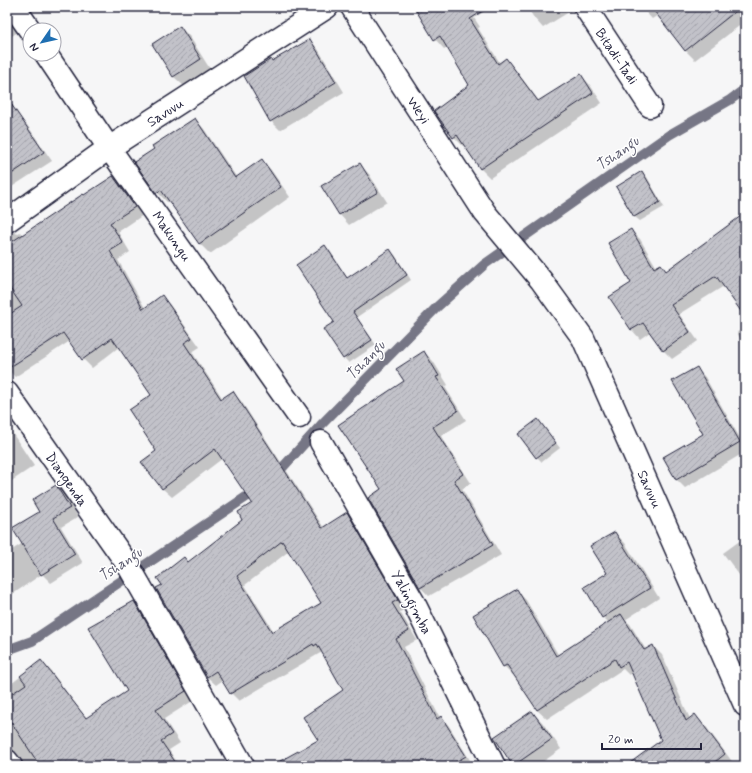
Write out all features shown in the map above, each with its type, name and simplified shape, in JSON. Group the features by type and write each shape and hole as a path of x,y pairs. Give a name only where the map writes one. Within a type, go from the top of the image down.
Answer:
{"street":[{"path":"14,7 24,22"},
{"name":"Savuvu","path":"7,221 109,148 327,7"},
{"name":"Weyi","path":"352,7 485,213 541,280"},
{"name":"Bitadi-Tadi","path":"585,7 650,106"},
{"name":"Makungu","path":"51,62 109,148 299,418"},
{"name":"Savuvu","path":"541,280 583,338 745,705"},
{"name":"Diangenda","path":"7,393 132,572 243,766"},
{"name":"Yalingimba","path":"321,442 414,603 494,766"},
{"path":"7,761 11,766"}],"building":[{"path":"414,7 489,7 470,19 498,64 506,58 538,101 581,74 593,93 480,169 457,135 453,138 434,111 469,85 440,36 434,40"},
{"path":"651,7 741,7 685,51"},
{"path":"180,26 201,59 173,77 152,44"},
{"path":"310,39 336,82 270,122 244,76 271,59 272,61"},
{"path":"7,98 44,152 7,177"},
{"path":"195,118 235,178 262,159 281,187 199,244 161,190 156,193 134,162 154,149 152,146"},
{"path":"360,163 378,192 339,215 321,186"},
{"path":"642,171 660,202 634,217 616,187"},
{"path":"113,176 135,207 110,223 123,243 110,251 143,309 162,295 192,338 184,343 221,399 233,391 322,528 347,512 398,600 392,603 409,631 396,639 437,719 441,716 466,756 449,766 271,766 318,740 303,717 343,690 317,644 314,646 313,644 230,694 216,671 207,677 156,588 162,585 157,578 184,557 188,562 242,520 238,512 252,503 215,449 162,489 141,462 156,451 129,410 151,395 112,338 82,360 63,333 7,369 7,316 22,306 7,284 7,245 83,194 84,195","holes":["282,541 321,603 272,632 237,576"]},
{"path":"745,213 745,317 716,276 671,305 690,332 663,351 643,323 631,330 609,297 631,283 608,243 631,229 654,268 661,264 666,271"},
{"path":"325,245 347,278 390,249 407,275 353,312 372,340 343,359 323,329 334,322 296,265"},
{"path":"424,351 439,376 436,377 458,411 433,427 463,474 454,480 493,545 420,588 368,498 381,489 338,425 404,381 396,369"},
{"path":"697,367 740,442 676,480 663,457 703,434 672,381"},
{"path":"538,419 556,443 536,458 518,434"},
{"path":"56,485 70,508 53,518 75,554 41,575 12,528 39,512 32,500"},
{"path":"615,532 650,588 602,618 584,587 607,573 590,546"},
{"path":"517,589 556,656 621,614 644,650 653,645 686,721 695,714 725,754 710,766 626,766 661,740 627,662 619,667 615,659 537,710 507,665 503,667 473,615"},
{"path":"134,601 186,691 156,710 172,734 161,741 178,766 40,766 7,716 7,697 26,684 20,676 41,660 86,718 127,691 88,627"},
{"path":"532,711 552,739 513,766 494,737"}],"waterway":[{"name":"Tshangu","path":"273,476 438,306 485,264 669,135 730,100 745,89"},
{"name":"Tshangu","path":"7,650 32,641 258,489"}]}
